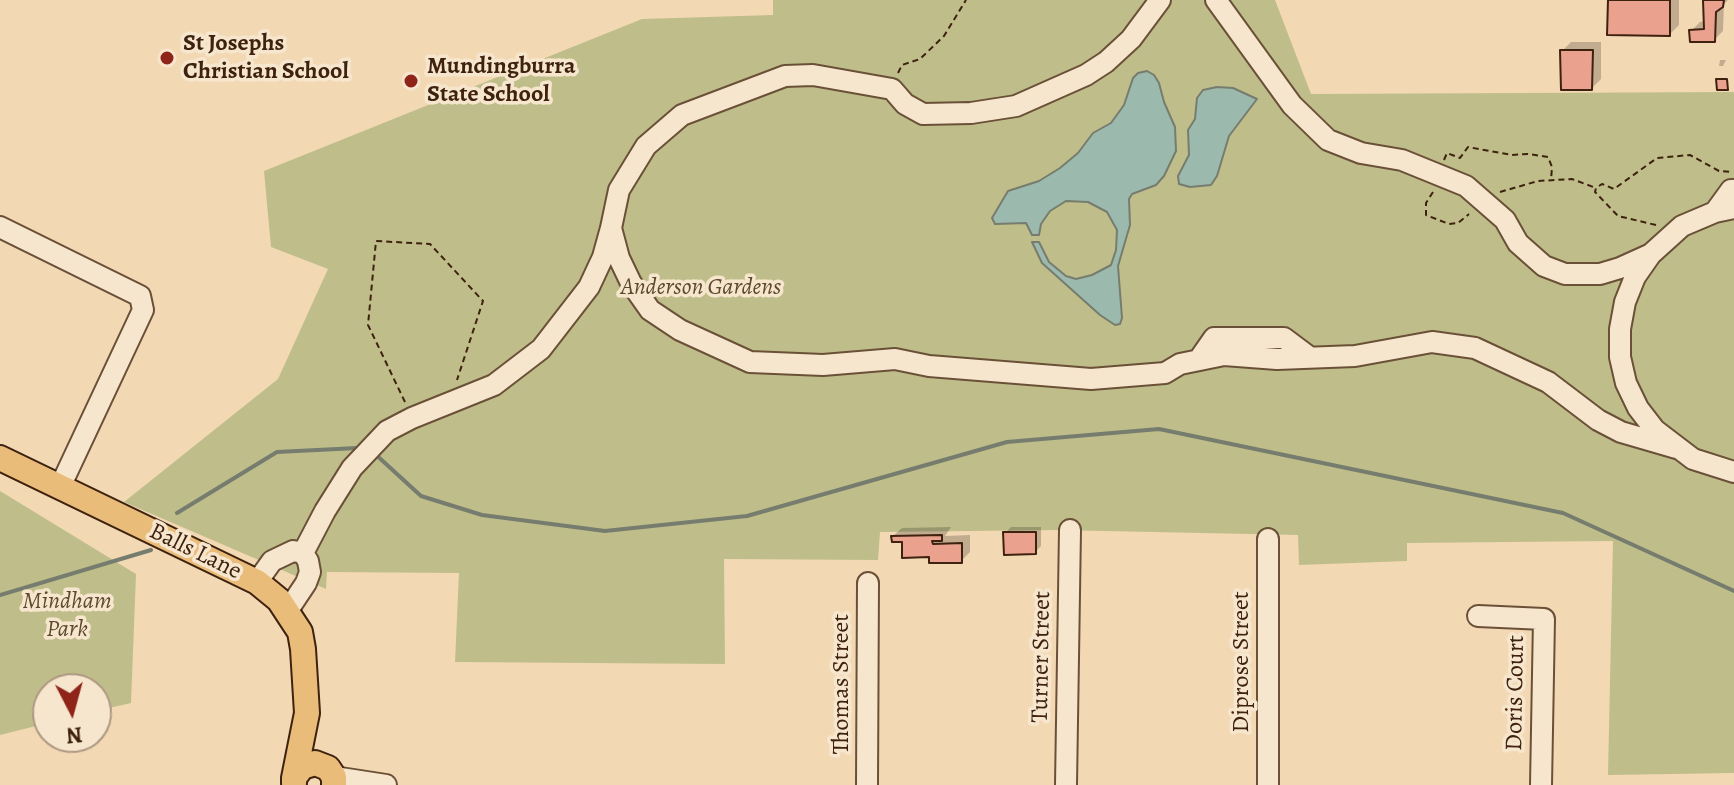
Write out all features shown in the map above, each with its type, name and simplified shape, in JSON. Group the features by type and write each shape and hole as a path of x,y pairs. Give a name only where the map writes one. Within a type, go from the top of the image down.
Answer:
{"main road":[{"name":"Balls Lane","path":"0,458 257,582 288,610 300,632 307,713 294,781"},
{"name":"Balls Lane","path":"307,713 332,777"},
{"path":"294,781 302,767 315,763 332,777"}],"street":[{"path":"303,553 332,500 368,449 387,431 494,385 541,349 589,287 603,257 619,190 646,146 682,115 785,76 813,75 892,89 905,104 923,114 971,113 1016,106 1086,75 1106,62 1131,39 1160,0"},
{"path":"1216,0 1292,105 1328,140 1361,153 1402,160 1466,186 1485,199 1505,220 1518,243 1544,266 1565,274 1600,274 1651,254"},
{"path":"1733,472 1693,459 1655,430 1638,408 1626,383 1620,357 1620,329 1625,302 1635,277 1651,254 1690,222 1724,210 1731,190 1734,190"},
{"path":"0,227 140,296 143,310 60,487"},
{"path":"611,228 619,258 631,283 650,310 680,330 750,362 823,365 895,359 929,366 1091,379 1165,373 1180,364 1224,355 1277,359 1355,356 1432,342 1475,348 1548,382 1598,420 1621,432 1676,448"},
{"name":"Turner Street","path":"1066,785 1070,530"},
{"name":"Diprose Street","path":"1268,539 1268,785"},
{"path":"257,582 272,561 293,551 303,553 310,572 288,610"},
{"name":"Thomas Street","path":"867,785 868,583"},
{"name":"Doris Court","path":"1478,616 1544,619 1541,785"},
{"path":"332,777 386,785"}],"path":[{"path":"892,89 902,65 920,59 944,36 966,0"},
{"path":"1551,180 1552,167 1548,157 1512,155 1468,147 1460,158 1447,153 1426,203 1426,215 1439,221 1458,223 1485,199 1506,189 1551,180 1572,179 1596,188"},
{"path":"1596,188 1602,184 1614,189 1657,158 1690,155 1719,171 1734,173"},
{"path":"1596,188 1595,192 1618,216 1651,223 1668,237"},
{"path":"412,418 368,325 376,241 430,244 483,301 450,403"}],"green space":[{"name":"Anderson Gardens","path":"773,0 1275,0 1311,94 1734,92 1734,773 1608,775 1613,541 1407,543 1407,561 1299,565 1298,535 1057,530 880,532 878,560 724,559 725,664 455,662 459,573 327,572 326,589 124,502 278,379 328,269 271,247 264,171 642,19 773,15"},
{"name":"Mindham Park","path":"0,491 136,574 131,703 112,707 112,673 32,673 32,727 0,735"}],"shaded area":[{"path":"1147,71 1159,83 1175,127 1176,151 1156,185 1132,194 1129,199 1130,225 1118,266 1122,318 1120,324 1115,325 1042,263 1032,242 1039,242 1049,262 1066,276 1076,279 1092,275 1111,265 1116,250 1117,230 1107,212 1088,202 1066,201 1050,211 1041,224 1039,235 1032,235 1026,223 995,224 992,218 1008,191 1039,181 1060,168 1078,153 1093,133 1111,123 1124,105 1133,78"},
{"path":"1233,88 1257,99 1229,136 1217,176 1211,185 1190,187 1179,184 1178,176 1189,155 1188,130 1195,119 1197,98 1203,90"}],"building":[{"path":"1608,0 1670,0 1670,36 1607,35"},
{"path":"1703,0 1724,0 1723,7 1716,12 1715,42 1690,42 1689,30 1704,29"},
{"path":"1560,50 1593,50 1592,90 1561,90"},
{"path":"1716,79 1727,79 1728,90 1717,90"},
{"path":"1003,532 1036,532 1036,554 1004,555"},
{"path":"942,535 942,541 932,541 933,544 962,543 962,563 929,563 929,557 902,558 902,542 892,542 891,536"}],"waterway":[{"path":"374,453 421,496 482,515 605,531 747,516 1007,442 1159,429 1563,513 1734,591"},
{"path":"177,513 277,452 357,448"},
{"path":"0,595 151,550"}],"place":[{"name":"St Josephs Christian School","path":"167,58"},
{"name":"Mundingburra State School","path":"411,81"}]}
